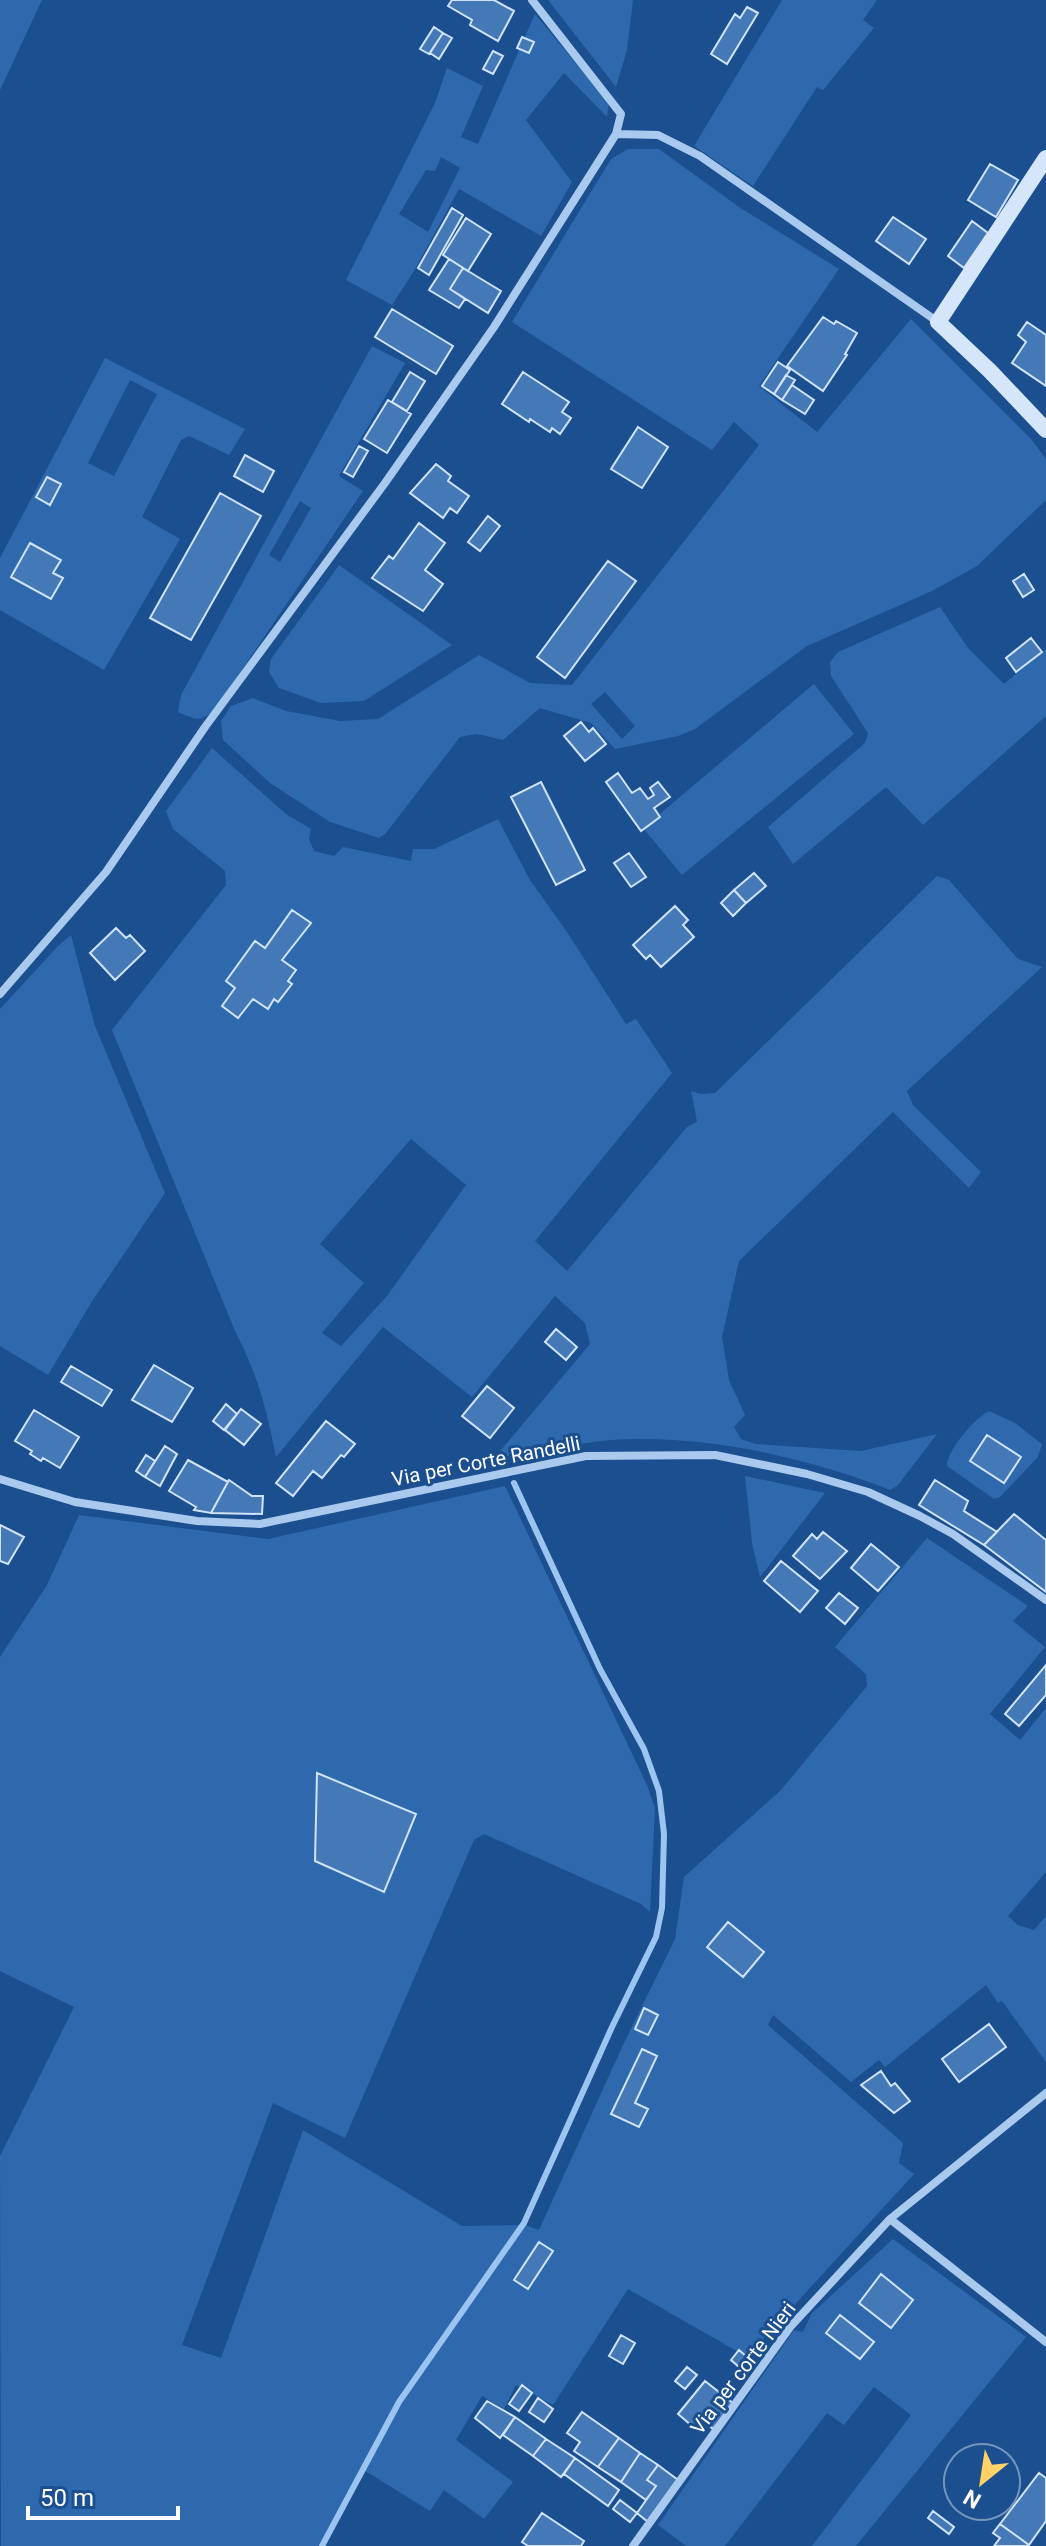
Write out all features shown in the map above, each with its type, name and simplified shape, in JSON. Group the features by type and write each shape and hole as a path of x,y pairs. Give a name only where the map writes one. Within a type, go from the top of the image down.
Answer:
{"street":[{"path":"0,994 106,872 205,727 385,483 485,341 616,134 621,114 532,0"},
{"path":"616,134 658,135 687,149 938,322 1046,430"},
{"path":"938,322 1046,158"},
{"name":"Via per Corte Randelli","path":"0,1479 75,1502 197,1521 260,1524 586,1456 715,1455 807,1474 868,1492 953,1534 1046,1600"},
{"name":"Via per corte Nieri","path":"633,2546 791,2326 890,2219 1046,2093"},
{"path":"890,2219 1046,2342"}],"shaded area":[{"path":"0,0 42,0 0,90"},
{"path":"548,0 633,0 627,50 616,87"},
{"path":"782,0 877,0 863,20 874,28 823,90 817,87 753,186 694,146"},
{"path":"535,14 609,103 607,117 564,73 526,120 572,182 541,236 459,189 392,305 346,280 435,103 447,68 483,86 461,137 478,144","holes":["441,157 460,168 428,232 399,214 426,170 435,171"]},
{"path":"628,149 659,149 739,207 839,269 759,386 817,432 911,319 1032,440 1046,459 1046,500 977,566 932,591 807,646 695,729 678,736 615,749 591,723 540,708 503,740 477,734 460,737 379,838 330,822 270,783 223,740 221,721 231,706 253,698 286,711 340,721 378,719 479,655 530,683 572,685 759,445 734,422 712,450 512,322 611,159","holes":["605,692 635,726 622,739 591,704"]},
{"path":"372,346 405,363 339,476 363,491 216,708 202,718 189,717 178,712 181,695","holes":["300,501 311,508 280,562 269,555"]},
{"path":"105,358 245,429 229,455 189,436 181,440 142,517 180,539 104,670 0,610 0,558","holes":["130,380 157,394 114,476 88,463"]},
{"path":"339,565 452,645 364,701 321,703 279,688 269,672 271,659"},
{"path":"940,607 968,648 1004,684 1046,649 1046,716 923,825 886,787 793,864 768,827 865,743 868,733 831,676 830,662 838,652"},
{"path":"814,684 854,734 682,875 643,828"},
{"path":"212,748 286,814 311,829 309,839 314,851 334,856 343,847 411,861 413,849 434,849 498,819 530,880 626,1024 636,1019 672,1073 535,1241 567,1271 687,1127 697,1122 691,1091 715,1093 937,876 949,880 1018,959 1042,967 907,1091 913,1105 981,1172 969,1188 893,1112 739,1261 722,1337 729,1380 745,1415 734,1427 741,1439 756,1444 861,1451 937,1434 898,1485 890,1490 786,1457 674,1440 601,1441 504,1457 501,1450 590,1344 585,1323 555,1296 472,1397 383,1327 276,1457 255,1377 112,1030 226,885 225,871 173,829 166,811","holes":["411,1139 466,1185 387,1296 341,1346 322,1333 364,1283 320,1244"]},
{"path":"71,935 95,1026 165,1193 91,1303 48,1375 0,1346 0,1009"},
{"path":"989,1411 1015,1423 1042,1444 1038,1457 1000,1497 994,1499 947,1466 963,1435"},
{"path":"745,1476 825,1493 760,1577 752,1543"},
{"path":"505,1486 647,1785 655,1808 650,1912 641,1904 484,1834 474,1840 345,2138 273,2103 182,2345 221,2358 303,2130 462,2226 525,2225 539,2230 675,1939 684,1877 781,1790 867,1686 866,1674 835,1647 927,1538 1028,1606 1013,1621 1045,1647 990,1714 1020,1740 1046,1708 1046,1872 1008,1916 1018,1925 1034,1930 1046,1916 1046,2062 1002,2001 998,2003 986,1985 885,2067 879,2060 851,2082 773,2015 768,2025 903,2143 899,2163 914,2174 747,2357 628,2289 553,2405 516,2385 504,2409 482,2396 456,2440 513,2482 484,2519 444,2490 430,2511 362,2469 319,2546 1,2546 0,2156 74,2007 0,1971 0,1657 47,1585 79,1515 268,1539"},
{"path":"893,2239 1026,2337 856,2546 812,2546 911,2415 874,2387 844,2425 827,2413 725,2546 686,2546 658,2525 794,2330 803,2332 812,2313"}],"building":[{"path":"452,0 494,0 514,11 498,41 470,25 472,20 448,6"},
{"path":"747,7 758,13 727,64 711,54 735,14 740,18"},
{"path":"434,27 443,33 429,54 420,49"},
{"path":"443,33 452,38 439,59 430,53"},
{"path":"522,37 534,42 529,53 517,48"},
{"path":"493,51 503,56 493,74 483,69"},
{"path":"990,164 1018,180 996,217 968,200"},
{"path":"452,208 463,215 429,275 418,268"},
{"path":"893,217 926,239 909,264 876,241"},
{"path":"466,218 491,234 468,271 443,255"},
{"path":"972,221 988,233 964,268 948,256"},
{"path":"449,259 463,268 450,289 465,299 459,308 429,290"},
{"path":"463,268 501,291 488,313 450,289"},
{"path":"392,309 453,346 436,374 375,337"},
{"path":"823,317 857,333 847,355 823,391 787,366"},
{"path":"1027,322 1046,335 1046,386 1012,363 1026,342 1018,335"},
{"path":"778,362 790,370 774,394 762,386"},
{"path":"410,372 425,381 407,411 392,402"},
{"path":"523,372 569,402 562,412 571,418 560,434 552,428 550,432 530,419 529,422 502,404"},
{"path":"786,375 795,380 782,400 774,394"},
{"path":"792,385 814,400 805,414 782,400"},
{"path":"388,400 411,414 387,453 364,439"},
{"path":"638,427 668,447 642,488 611,469"},
{"path":"359,446 368,451 353,477 344,472"},
{"path":"245,455 274,471 263,492 234,476"},
{"path":"436,464 451,476 448,481 469,496 457,513 450,508 443,518 410,493"},
{"path":"47,477 61,484 50,505 36,497"},
{"path":"220,493 261,516 191,640 150,618"},
{"path":"488,516 500,526 480,551 468,542"},
{"path":"419,523 445,543 425,570 443,584 423,611 372,578 389,556 393,559"},
{"path":"30,543 61,560 53,573 63,578 51,599 11,577"},
{"path":"608,561 636,581 565,678 537,657"},
{"path":"1024,574 1034,590 1023,597 1013,581"},
{"path":"1031,638 1042,652 1016,672 1006,658"},
{"path":"581,722 589,732 593,728 606,744 585,761 564,736"},
{"path":"618,773 632,793 640,788 648,799 654,795 650,788 658,782 670,797 654,808 660,817 641,831 606,782"},
{"path":"541,782 585,870 556,885 511,797"},
{"path":"629,853 646,877 631,887 614,863"},
{"path":"754,873 766,886 746,903 734,890"},
{"path":"734,890 746,903 733,916 721,903"},
{"path":"675,906 688,920 683,925 694,937 661,967 650,955 646,959 633,945"},
{"path":"292,910 311,923 282,960 296,970 288,981 292,984 278,1002 274,999 268,1009 253,999 238,1018 222,1006 235,988 226,981 255,941 265,948"},
{"path":"116,928 126,938 130,935 145,951 115,980 90,953"},
{"path":"556,1329 577,1347 566,1360 545,1342"},
{"path":"154,1365 193,1388 172,1422 132,1400"},
{"path":"71,1366 112,1390 102,1406 61,1382"},
{"path":"487,1386 514,1408 490,1438 462,1416"},
{"path":"226,1404 237,1414 224,1430 213,1421"},
{"path":"241,1409 261,1424 244,1445 225,1430"},
{"path":"34,1410 79,1437 60,1468 43,1458 41,1461 30,1454 32,1451 15,1441"},
{"path":"326,1421 355,1444 322,1478 313,1471 293,1496 276,1483"},
{"path":"987,1435 1021,1457 1004,1483 970,1461"},
{"path":"165,1446 177,1454 160,1486 145,1477"},
{"path":"146,1455 155,1461 145,1477 136,1471"},
{"path":"188,1460 228,1482 211,1513 194,1510 196,1507 169,1491"},
{"path":"229,1480 252,1496 263,1496 262,1514 211,1513"},
{"path":"935,1480 968,1501 964,1511 997,1532 984,1545 919,1505"},
{"path":"1014,1514 1046,1540 1046,1592 984,1545"},
{"path":"0,1525 24,1537 8,1564 0,1561"},
{"path":"823,1532 847,1551 820,1579 793,1556 812,1534 817,1539"},
{"path":"871,1544 899,1567 878,1591 851,1568"},
{"path":"781,1561 818,1591 800,1612 764,1581"},
{"path":"839,1593 858,1608 845,1624 826,1608"},
{"path":"1046,1665 1046,1695 1019,1726 1005,1714"},
{"path":"317,1773 416,1814 384,1892 315,1861"},
{"path":"728,1922 764,1952 743,1977 707,1947"},
{"path":"644,2008 658,2015 648,2035 635,2029"},
{"path":"989,2024 1006,2047 959,2082 942,2059"},
{"path":"642,2049 657,2056 635,2103 648,2109 639,2127 611,2114"},
{"path":"881,2071 891,2086 895,2083 910,2101 894,2113 861,2085"},
{"path":"539,2242 553,2251 528,2289 514,2280"},
{"path":"881,2274 913,2300 891,2328 859,2303"},
{"path":"840,2315 874,2342 860,2359 826,2333"},
{"path":"621,2335 635,2343 623,2364 609,2356"},
{"path":"739,2350 754,2363 746,2373 731,2360"},
{"path":"687,2367 697,2375 685,2389 675,2381"},
{"path":"705,2381 734,2404 713,2429 706,2423 699,2432 678,2414"},
{"path":"522,2385 532,2393 519,2411 509,2404"},
{"path":"538,2398 553,2409 544,2422 529,2412"},
{"path":"487,2401 515,2417 500,2438 475,2418"},
{"path":"582,2412 619,2438 598,2467 574,2451 580,2442 567,2433"},
{"path":"515,2417 546,2439 533,2456 503,2435"},
{"path":"619,2438 640,2453 621,2482 598,2467"},
{"path":"546,2439 575,2458 561,2477 533,2456"},
{"path":"640,2453 658,2465 647,2480 656,2486 646,2500 621,2482"},
{"path":"575,2458 619,2490 608,2506 564,2474"},
{"path":"658,2465 678,2480 648,2522 637,2513 656,2486 647,2480"},
{"path":"1039,2473 1046,2478 1046,2521 1029,2545 1000,2524 1022,2522 1022,2495"},
{"path":"620,2500 637,2513 630,2522 613,2509"},
{"path":"933,2511 942,2518 942,2522 954,2527 949,2534 928,2518"},
{"path":"542,2513 584,2541 581,2546 528,2546 522,2542"},
{"path":"1000,2524 1029,2545 994,2546 1000,2538 993,2533"}],"waterway":[{"path":"322,2546 399,2402 524,2223 656,1937 662,1908 664,1834 659,1791 644,1749 600,1669 514,1483"}]}
